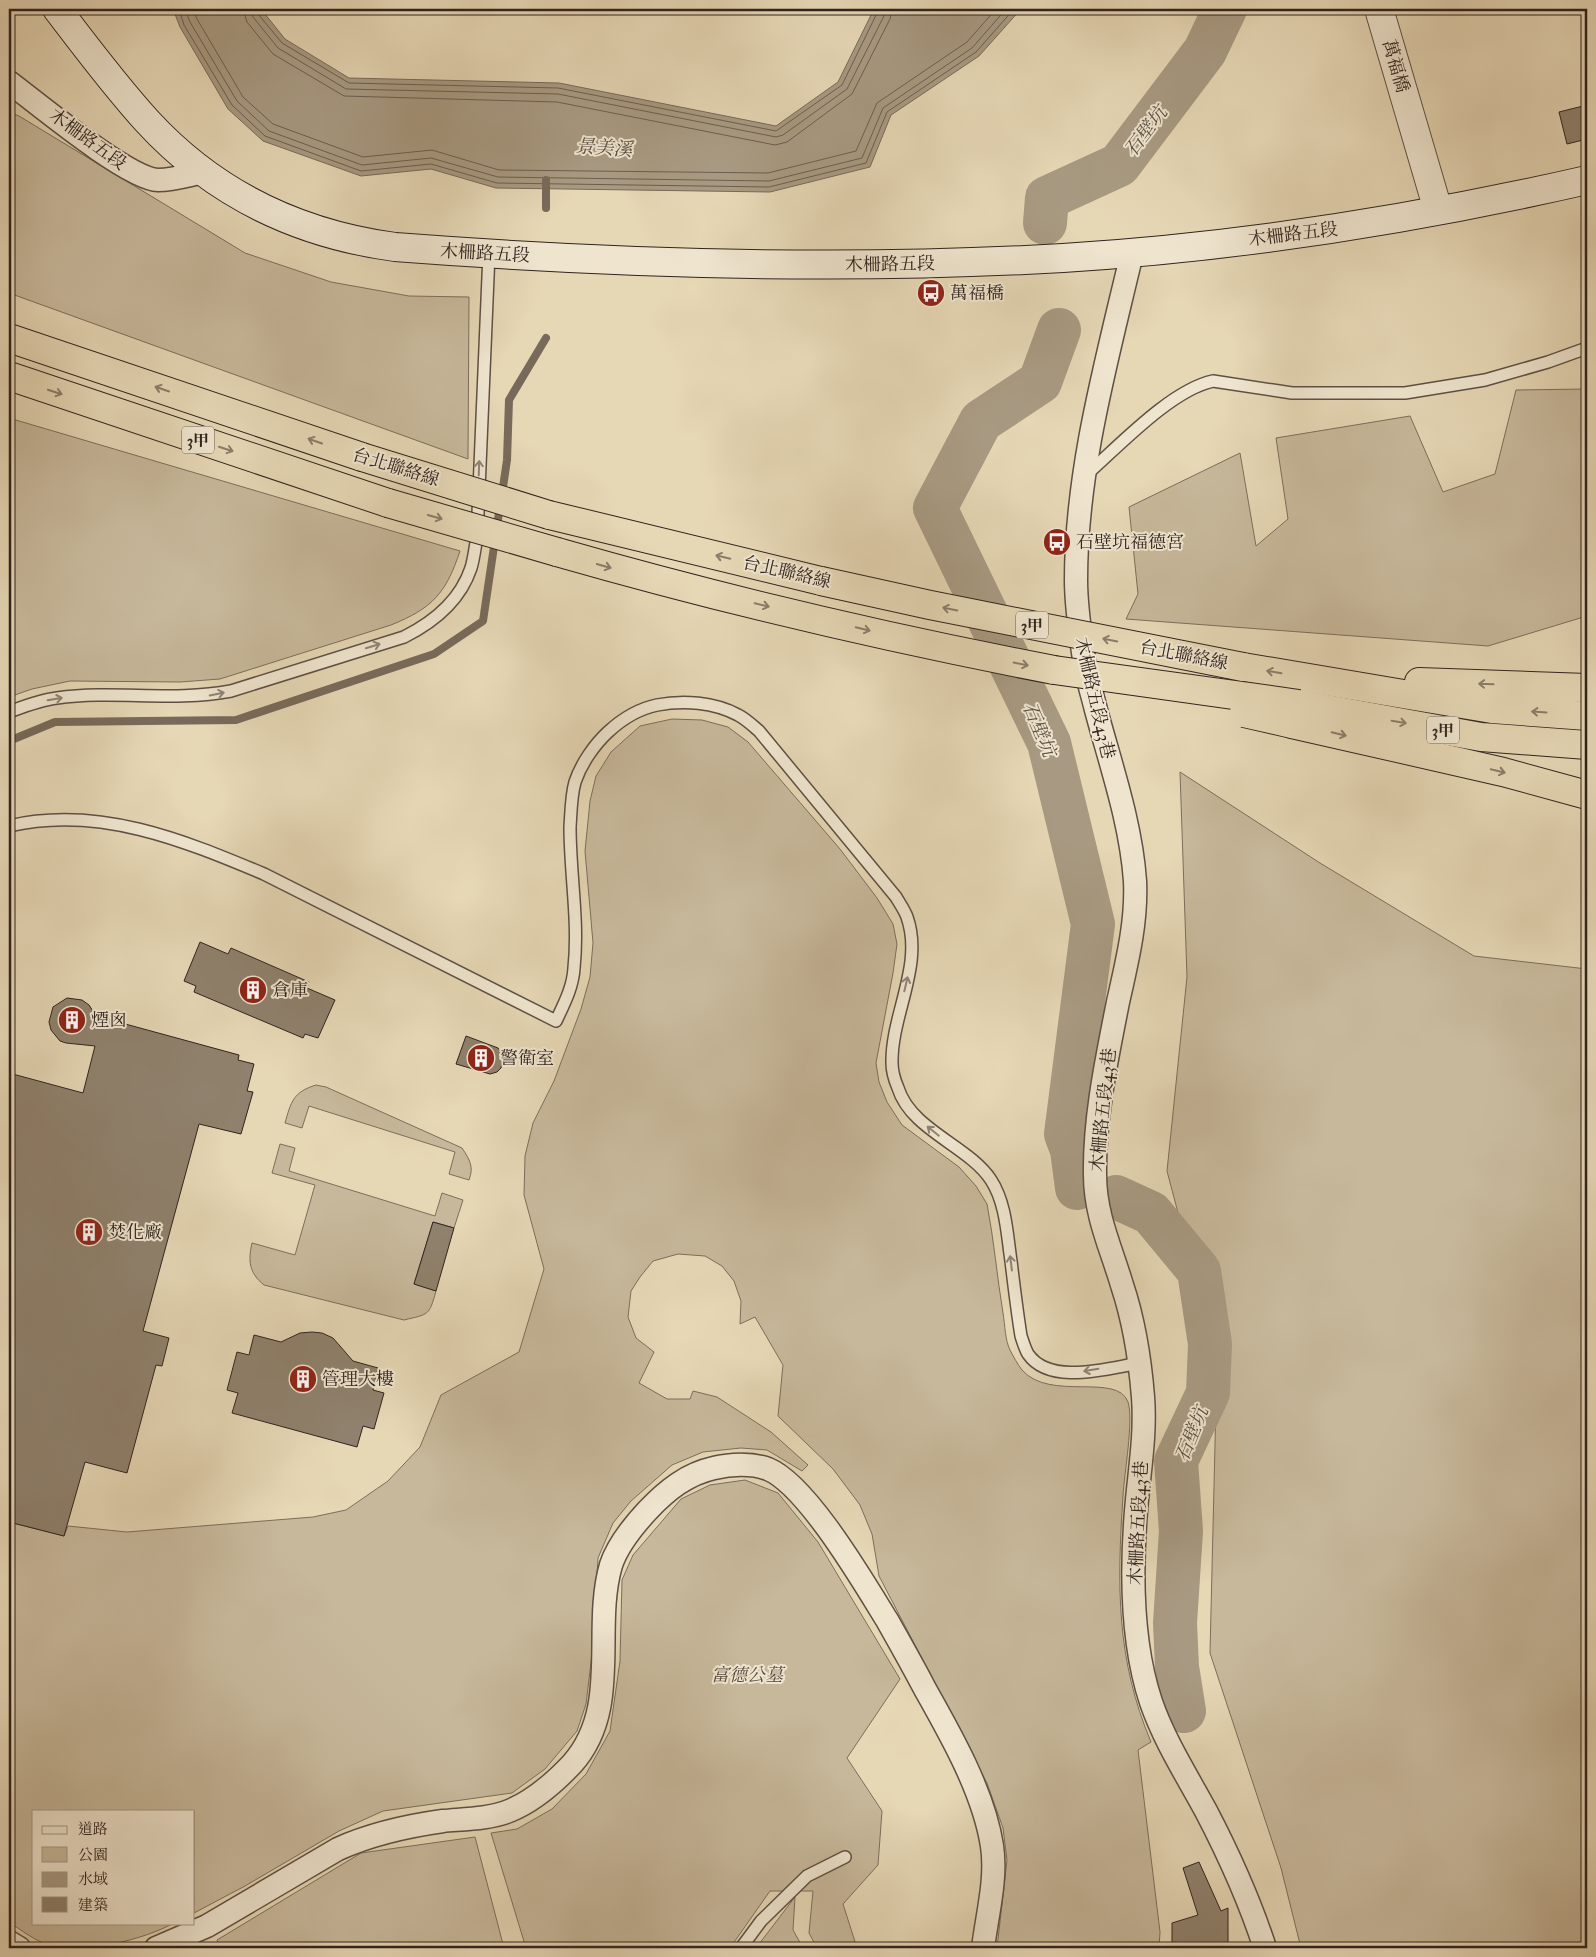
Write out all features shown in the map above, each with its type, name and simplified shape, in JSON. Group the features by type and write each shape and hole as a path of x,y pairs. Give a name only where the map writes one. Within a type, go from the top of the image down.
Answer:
{"highway":[{"name":"台北聯絡線","path":"9,338 362,457 549,515 821,581 930,605 1304,678 1492,709 1587,716"},
{"name":"台北聯絡線","path":"9,376 388,503 662,582 937,647 1296,714 1481,737 1587,746"},
{"path":"1304,678 1587,688"},
{"path":"1296,714 1587,795"}],"main road":[{"name":"木柵路五段","path":"57,9 148,122 185,157 235,194 276,215 313,230 339,238 395,248 729,265 888,265 1053,258 1132,253 1340,229 1587,180"},
{"name":"萬福橋","path":"1379,9 1438,210"}],"street":[{"name":"木柵路五段","path":"9,82 118,163 143,176 157,180 204,172"},
{"name":"木柵路五段43巷","path":"1132,253 1093,423 1084,476 1077,537 1076,585 1079,626 1085,666 1132,851 1135,881 1135,912 1132,936 1113,1028 1099,1114 1095,1173 1096,1196 1104,1233 1130,1312 1140,1363 1144,1422 1136,1514 1134,1582 1137,1631 1144,1676 1162,1729 1210,1818 1265,1948"},
{"path":"156,1948 207,1926 338,1849 360,1839 406,1828 505,1813 536,1796 559,1777 586,1744 599,1706 603,1678 606,1599 612,1563 618,1549 636,1522 658,1499 677,1483 714,1468 733,1465 761,1467 770,1470 798,1491 861,1578 945,1725 969,1774 990,1838 993,1858 989,1905 982,1948"},
{"path":"9,1942 19,1948"}],"lane":[{"path":"9,712 36,702 78,696 182,697 206,696 231,691 404,637 424,627 440,615 461,588 471,568 476,536 489,253"},
{"path":"1084,476 1164,405 1201,383 1213,381 1292,393 1405,393 1485,380 1548,362 1587,348"},
{"path":"9,826 46,820 78,819 120,824 167,837 210,852 264,874 556,1021 570,991 574,969 575,937 570,846 571,811 575,783 587,758 599,740 619,721 645,708 672,702 710,705 738,715 759,731 896,898 907,917 912,942 910,965 895,1032 892,1064 898,1091 915,1116 979,1166 991,1181 999,1197 1005,1220 1021,1336 1028,1354 1036,1363 1049,1370 1062,1373 1140,1363"},
{"path":"742,1948 761,1921 807,1876 845,1857"}],"green space":[{"path":"9,112 19,116 245,253 331,282 409,296 469,297 468,459 9,293"},
{"path":"1587,389 1587,616 1488,646 1126,619 1138,594 1129,507 1240,453 1256,546 1288,519 1276,438 1410,416 1443,492 1495,474 1516,390"},
{"path":"9,418 460,551 449,578 436,597 418,612 391,625 220,679 180,682 70,681 32,689 9,697"},
{"path":"672,719 702,720 728,727 748,742 840,849 877,898 893,924 897,944 876,1063 879,1082 887,1102 902,1125 959,1167 976,1186 987,1204 1008,1346 1022,1370 1034,1379 1049,1384 1111,1389 1121,1393 1128,1402 1130,1421 1121,1529 1120,1591 1125,1651 1131,1681 1151,1742 1138,1750 1160,1932 1159,1948 997,1948 1007,1860 1003,1828 987,1783 879,1576 872,1534 860,1505 833,1469 778,1416 783,1365 755,1317 740,1324 741,1301 734,1281 722,1266 705,1256 678,1254 653,1261 631,1291 628,1317 636,1338 654,1352 639,1383 667,1399 690,1399 693,1391 717,1397 771,1432 808,1465 802,1471 767,1450 741,1448 703,1452 672,1465 631,1501 613,1523 598,1558 592,1654 586,1704 577,1731 545,1769 512,1793 383,1811 339,1831 245,1886 195,1912 195,1810 32,1810 32,1924 172,1924 146,1935 113,1944 79,1948 49,1945 39,1941 9,1922 9,1522 64,1536 68,1526 127,1532 313,1517 346,1510 388,1481 420,1447 441,1395 519,1352 544,1269 524,1195 525,1156 533,1123 554,1081 581,1009 590,977 593,943 585,851 590,801 596,776 611,752 640,726"},
{"path":"1180,772 1320,863 1474,956 1587,969 1587,1948 1301,1948 1281,1868 1210,1653 1217,1361 1167,1171 1187,977"},
{"path":"316,1085 326,1087 462,1148 470,1164 469,1180 449,1174 455,1152 309,1106 302,1128 285,1123 294,1099 302,1091"},
{"path":"280,1144 295,1148 289,1171 435,1216 442,1193 463,1200 454,1228 433,1222 414,1284 436,1291 432,1305 427,1313 404,1320 264,1285 255,1276 250,1261 252,1243 295,1255 315,1185 272,1173"},
{"name":"富德公墓","path":"745,1480 778,1493 818,1542 900,1679 847,1758 882,1811 878,1865 843,1904 857,1948 817,1948 809,1933 813,1891 770,1891 730,1948 526,1948 491,1833 517,1829 552,1809 586,1774 610,1731 620,1661 622,1580 633,1555 681,1499 710,1485"},
{"path":"475,1837 504,1948 220,1948 217,1940 361,1853"},
{"path":"795,1897 793,1930 803,1948 756,1948"}],"water":[{"name":"景美溪","path":"173,9 261,9 285,39 349,78 559,83 776,126 838,82 874,9 1021,9 979,56 891,115 870,167 770,192 496,188 431,169 361,176 263,141 228,109 180,27"}],"building":[{"path":"1587,105 1587,139 1567,144 1559,112"},
{"name":"倉庫","path":"200,942 228,954 231,948 309,982 307,988 335,1000 318,1038 305,1034 303,1038 194,992 196,986 184,981"},
{"name":"焚化廠","path":"67,998 82,1000 89,1005 96,1016 239,1055 238,1060 254,1064 247,1091 253,1092 241,1134 199,1124 143,1331 169,1338 162,1366 156,1365 127,1473 85,1462 64,1536 9,1522 9,1073 83,1093 95,1046 60,1041 51,1030 49,1022 53,1007"},
{"name":"警衛室","path":"466,1036 498,1048 503,1055 501,1068 497,1072 490,1074 456,1064"},
{"path":"433,1222 454,1228 436,1291 414,1284"},
{"name":"管理大樓","path":"300,1333 322,1333 333,1338 353,1361 378,1368 373,1390 384,1393 374,1429 363,1426 357,1447 232,1413 238,1393 227,1390 237,1352 249,1355 254,1335 281,1342"},
{"path":"1199,1862 1221,1911 1228,1908 1228,1948 1172,1948 1172,1923 1198,1915 1183,1868"}],"waterway":[{"name":"石壁坑","path":"1045,223 1047,198 1119,165 1205,51 1225,9"},
{"path":"546,180 546,208"},
{"name":"石壁坑","path":"1059,330 1040,382 981,421 935,508 1049,743 1093,924 1066,1134 1072,1150 1077,1188"},
{"path":"502,494 507,460 509,400 546,338"},
{"path":"9,741 55,722 236,720 434,654 483,621 500,506"},
{"name":"石壁坑","path":"1116,1197 1151,1213 1199,1271 1210,1344 1208,1393 1176,1461 1181,1531 1175,1623 1177,1667 1184,1711"}],"place":[{"name":"萬福橋","path":"931,293"},
{"name":"石壁坑福德宮","path":"1057,542"},
{"name":"倉庫","path":"253,990"},
{"name":"煙囪","path":"72,1020"},
{"name":"警衛室","path":"481,1058"},
{"name":"焚化廠","path":"89,1232"},
{"name":"管理大樓","path":"303,1379"}]}
